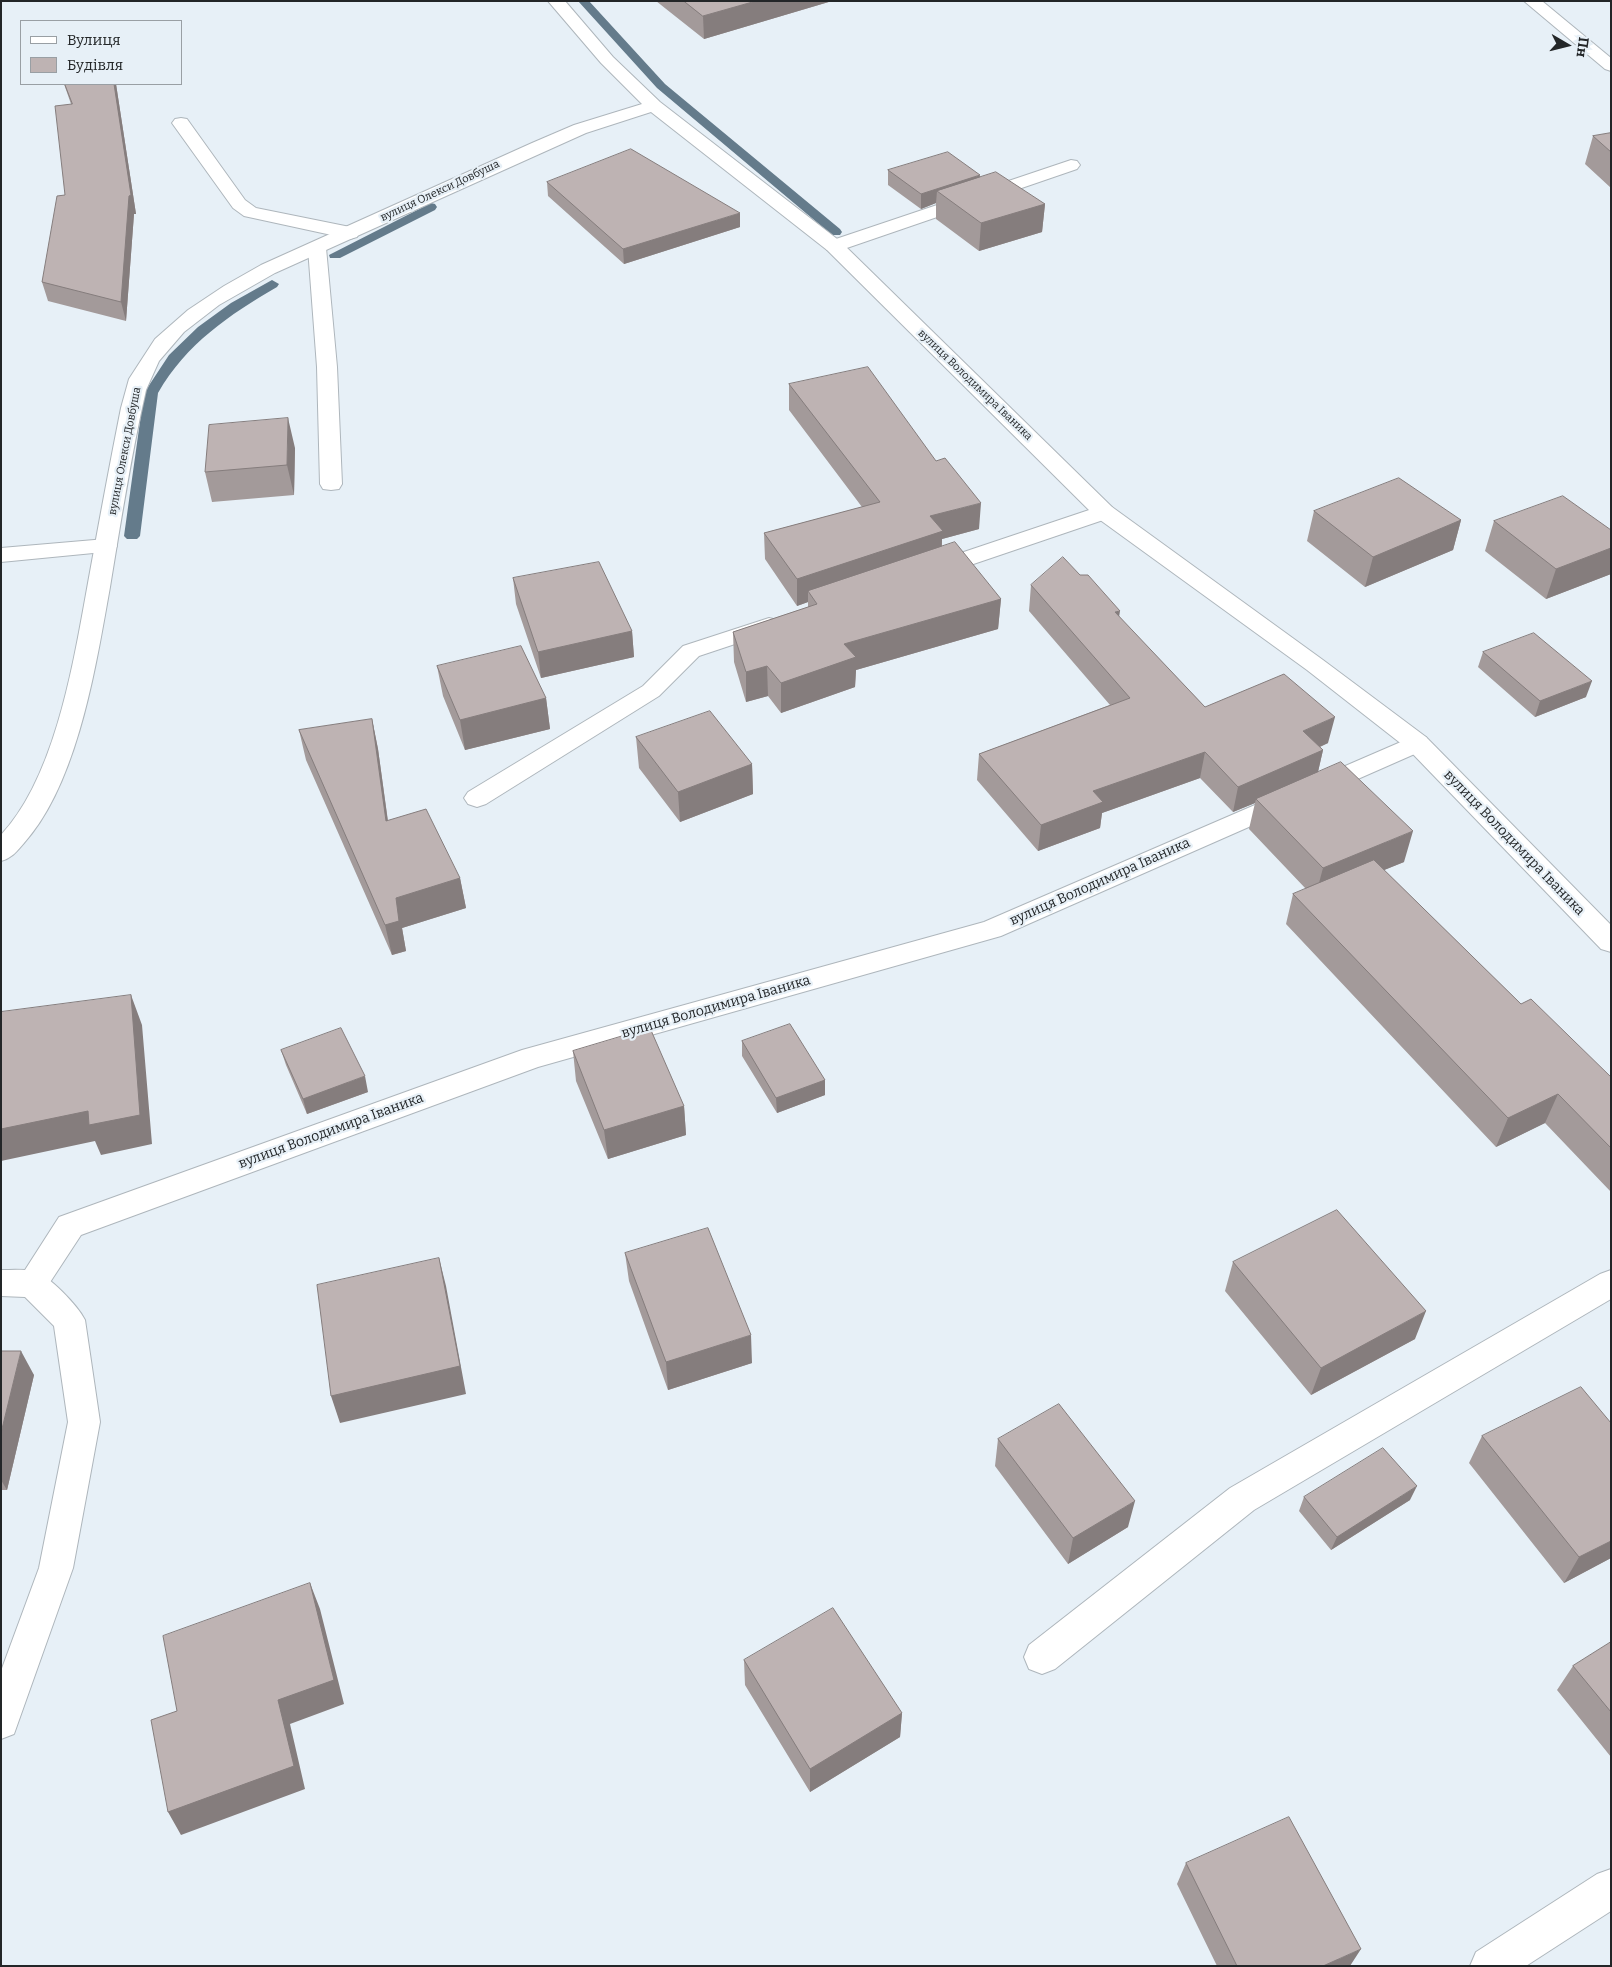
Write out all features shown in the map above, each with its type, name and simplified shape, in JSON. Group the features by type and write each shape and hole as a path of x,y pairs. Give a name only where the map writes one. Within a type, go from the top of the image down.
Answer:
{"street":[{"name":"вулиця Володимира Іваника","path":"556,1 607,60 654,106 834,246 1104,512 1315,665 1417,743 1611,942"},
{"path":"1532,1 1611,66"},
{"name":"вулиця Олекси Довбуша","path":"1,852 15,840 30,817 52,771 80,685 131,408 139,380 151,358 173,332 226,293 268,269 538,146 580,129 654,106"},
{"path":"181,123 239,204 250,212 350,233"},
{"path":"834,246 1071,165"},
{"path":"317,248 327,367 331,484"},
{"path":"916,575 1104,512"},
{"path":"1,555 106,546"},
{"path":"477,798 651,691 691,651 794,616"},
{"name":"вулиця Володимира Іваника","path":"17,1283 70,1226 532,1058 992,929 1417,743"},
{"path":"1,1722 56,1568 84,1422 69,1320 17,1283"},
{"path":"1042,1657 1242,1499 1611,1283"},
{"path":"1490,1966 1611,1888"}],"building":[{"path":"684,1 756,1 703,16"},
{"path":"65,85 114,85 131,195 129,196 121,302 42,282 57,196 65,195 55,106 72,104"},
{"path":"1611,133 1611,152 1593,136"},
{"path":"631,149 740,213 623,249 547,182"},
{"path":"948,152 980,175 921,194 888,170"},
{"path":"996,172 1045,204 981,223 937,191"},
{"path":"868,367 936,461 945,458 981,503 930,516 943,531 797,579 764,533 880,502 789,384"},
{"path":"288,418 287,465 205,472 209,425"},
{"path":"1399,478 1461,520 1373,557 1314,511"},
{"path":"1563,496 1611,530 1611,548 1556,569 1494,521"},
{"path":"955,542 1001,599 844,644 856,657 781,683 767,666 746,672 733,632 817,604 808,591"},
{"path":"1063,557 1080,575 1088,575 1120,611 1115,612 1205,707 1284,674 1335,717 1303,731 1323,750 1238,787 1205,752 1093,791 1103,802 1041,825 979,754 1130,698 1031,585"},
{"path":"599,562 632,631 538,652 513,578"},
{"path":"1534,633 1592,681 1540,701 1483,652"},
{"path":"521,646 546,698 460,720 437,666"},
{"path":"710,711 752,764 678,792 636,737"},
{"path":"372,719 386,821 426,809 460,878 396,898 399,921 385,925 299,730"},
{"path":"1341,762 1413,831 1323,868 1256,799"},
{"path":"1374,860 1521,1004 1531,999 1611,1077 1611,1148 1558,1094 1508,1118 1293,894"},
{"path":"131,995 140,1115 89,1125 88,1111 1,1129 1,1012"},
{"path":"790,1024 825,1080 776,1098 742,1041"},
{"path":"341,1028 365,1076 303,1099 281,1050"},
{"path":"650,1028 684,1106 604,1130 573,1051"},
{"path":"1337,1210 1426,1311 1321,1368 1233,1262"},
{"path":"708,1228 751,1335 666,1362 625,1253"},
{"path":"439,1258 460,1366 331,1396 317,1285"},
{"path":"1,1351 21,1351 1,1433"},
{"path":"1581,1387 1611,1423 1611,1541 1579,1557 1482,1436"},
{"path":"1059,1404 1135,1501 1073,1538 998,1439"},
{"path":"1383,1448 1417,1486 1337,1537 1304,1497"},
{"path":"310,1583 334,1680 278,1700 294,1766 168,1812 151,1720 177,1711 163,1636"},
{"path":"833,1608 902,1713 810,1769 744,1660"},
{"path":"1611,1642 1611,1712 1573,1666"},
{"path":"1289,1817 1361,1949 1323,1966 1237,1966 1186,1863"}],"waterway":[{"path":"583,1 661,86 836,232"},
{"path":"335,255 431,207"},
{"path":"132,536 151,393 174,358 188,343 219,317 272,284"}]}
